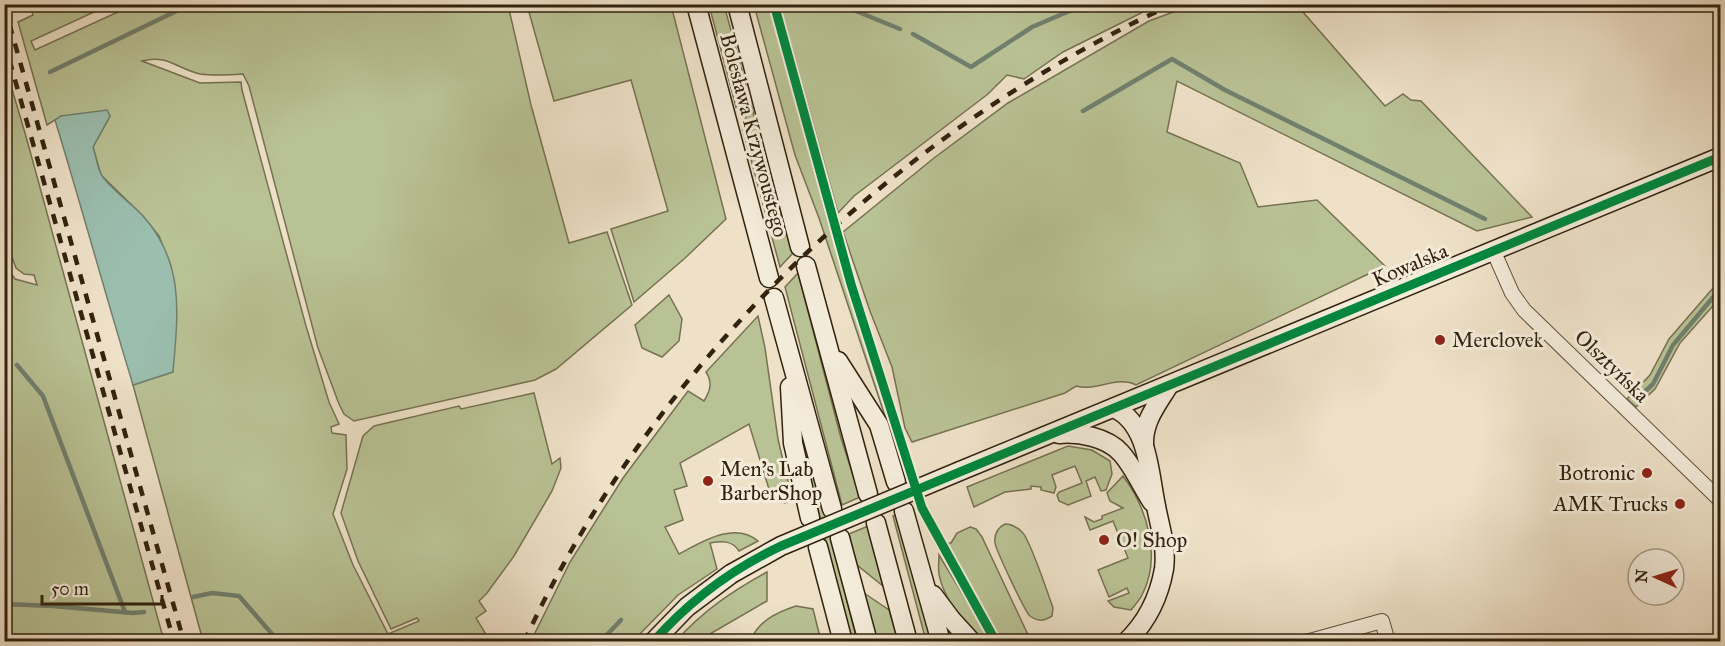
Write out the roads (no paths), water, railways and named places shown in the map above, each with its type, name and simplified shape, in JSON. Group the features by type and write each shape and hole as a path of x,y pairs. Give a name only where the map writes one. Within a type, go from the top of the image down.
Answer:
{"main road":[{"name":"Bolesława Krzywoustego","path":"696,4 769,278"},
{"name":"Bolesława Krzywoustego","path":"737,4 800,247"},
{"name":"Kowalska","path":"653,642 687,607 731,574 782,546 1720,157"},
{"path":"806,266 868,494"},
{"path":"774,297 788,355 832,509"},
{"path":"829,347 879,425 896,482"},
{"path":"788,355 793,443 810,518"},
{"path":"1144,450 1147,422 1169,385"},
{"path":"1114,408 1128,417 1142,440 1151,472 1164,545 1163,573 1159,590 1140,628 1126,642"},
{"path":"1048,435 1083,434 1121,452 1156,507"},
{"path":"904,511 941,642"},
{"path":"876,523 908,642"},
{"path":"840,538 868,642"},
{"path":"818,547 843,642"},
{"path":"926,584 951,619 972,642"}],"street":[{"name":"Olsztyńska","path":"1493,250 1512,293 1524,310 1720,500"},
{"path":"1305,642 1382,621 1388,642"}],"waterway":[{"path":"50,72 191,4"},
{"path":"846,4 851,9 900,29"},
{"path":"913,34 971,67 1032,27 1086,4"},
{"path":"1083,111 1172,59 1225,90 1485,219"},
{"path":"1631,393 1637,399 1653,384 1673,345 1720,289"},
{"path":"4,351 10,356"},
{"path":"17,365 43,396 125,612"},
{"path":"193,597 212,593 239,596 279,642"},
{"path":"4,604 144,612"},
{"path":"600,642 621,620"}],"railway":[{"path":"524,642 577,540 640,443 713,351 793,266 880,188 973,118 1071,56 1173,4"},
{"path":"4,5 184,642"},
{"path":"4,41 174,642"}],"place":[{"name":"Merclovek","path":"1440,340"},
{"name":"Botronic","path":"1647,473"},
{"name":"Men's Lab BarberShop","path":"708,481"},
{"name":"AMK Trucks","path":"1680,504"},
{"name":"O! Shop","path":"1104,540"}]}
